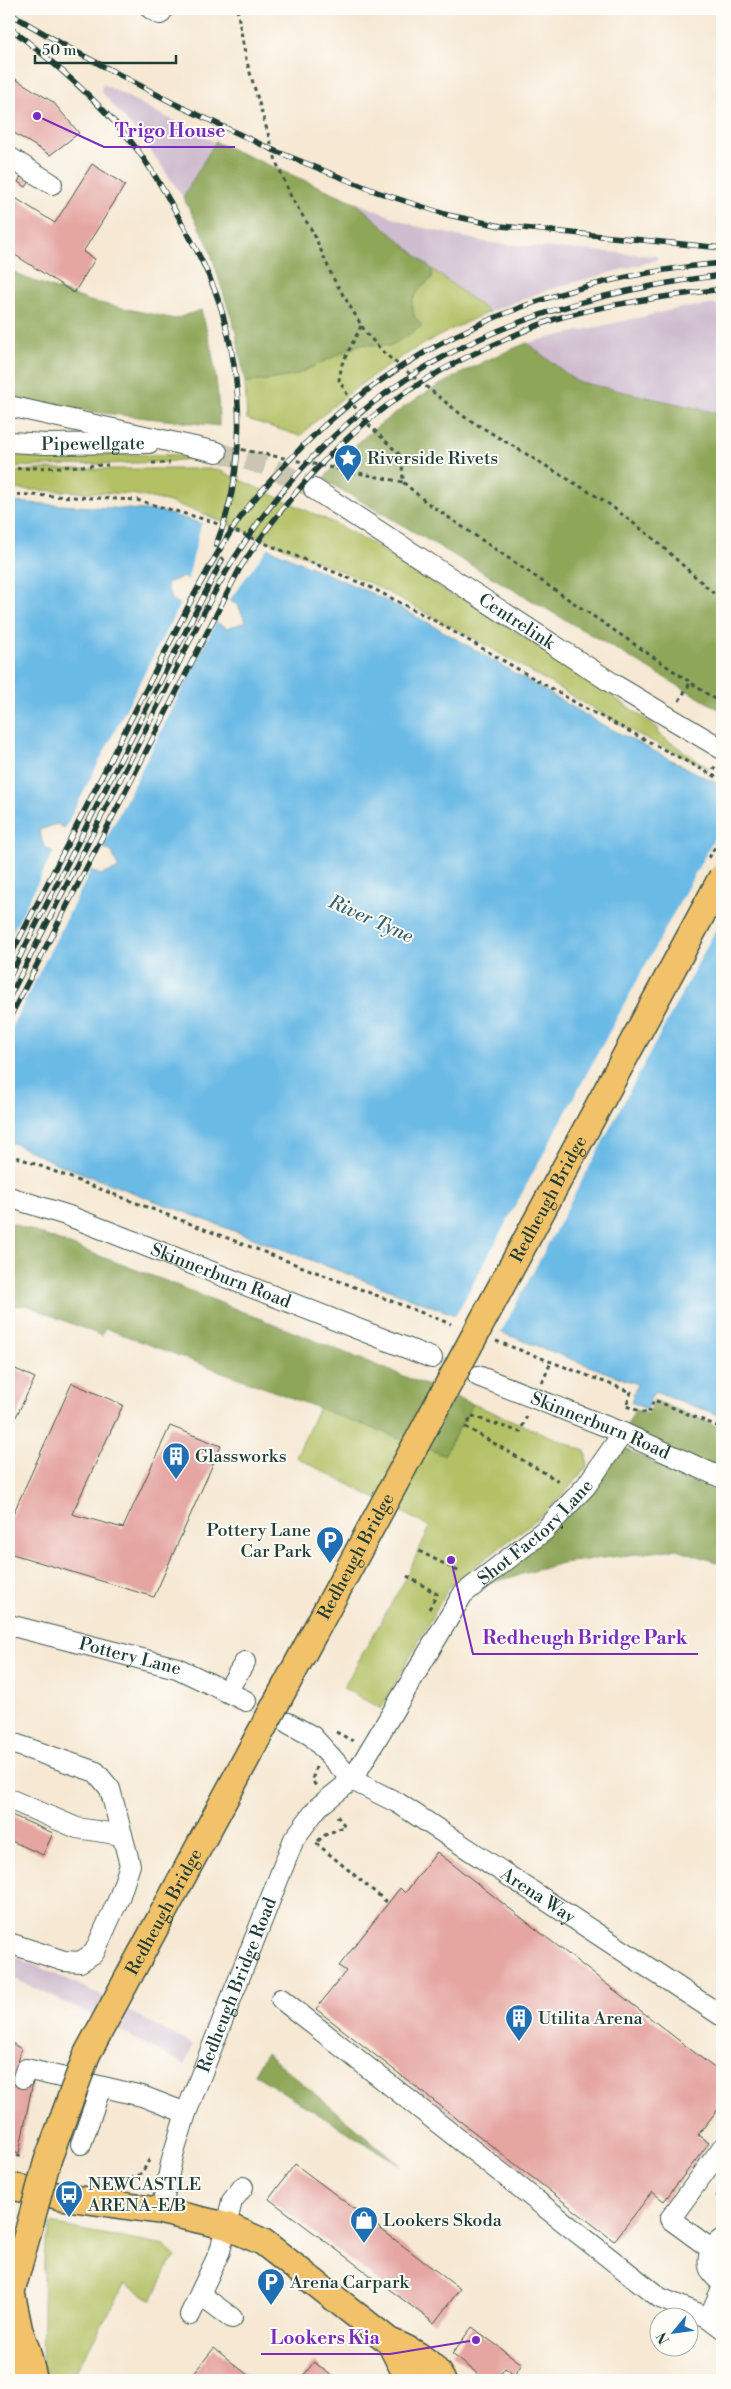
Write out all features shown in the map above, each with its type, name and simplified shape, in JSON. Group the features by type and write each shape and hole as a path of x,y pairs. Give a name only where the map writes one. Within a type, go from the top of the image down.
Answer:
{"main road":[{"name":"Redheugh Bridge","path":"10,2298 47,2162 87,2054 722,877"},
{"path":"9,2186 82,2200 161,2211 227,2226 263,2242 389,2341 410,2349 431,2366 442,2380"},
{"path":"10,2298 34,2380"},
{"path":"9,2379 19,2329"},
{"path":"389,2341 412,2377"}],"street":[{"path":"151,9 160,14 163,9"},
{"path":"9,157 52,184"},
{"path":"9,406 176,441 224,454"},
{"name":"Pipewellgate","path":"9,442 107,444 176,441"},
{"name":"Centrelink","path":"314,489 615,685 722,749"},
{"name":"Skinnerburn Road","path":"9,1197 69,1216 432,1358"},
{"name":"Skinnerburn Road","path":"478,1376 623,1433 722,1478"},
{"name":"Shot Factory Lane","path":"352,1780 463,1594 545,1530 586,1486 623,1433"},
{"name":"Pottery Lane","path":"9,1625 177,1668 246,1701"},
{"path":"228,1691 245,1662"},
{"path":"288,1723 312,1736 352,1780"},
{"path":"9,1742 96,1772 110,1790 130,1865 119,1898 94,1952 80,1962 64,1961 9,1943"},
{"name":"Redheugh Bridge Road","path":"161,2211 172,2159 189,2105 294,1839 308,1818 352,1780"},
{"name":"Arena Way","path":"352,1780 398,1803 722,2016"},
{"path":"9,1799 76,1828 122,1834"},
{"path":"281,1999 660,2298 715,2323 722,2288"},
{"path":"20,2055 101,2087"},
{"path":"23,2078 26,2069 189,2105"},
{"path":"80,2144 101,2087"},
{"path":"722,2148 670,2219 716,2244 708,2260 709,2268 714,2276 722,2282"},
{"path":"190,2315 220,2251 232,2201 243,2187"},
{"path":"201,2295 232,2318"}],"path":[{"path":"237,9 248,68 277,164 292,199 313,232 333,278 361,326 384,354 437,397 463,416 606,502 654,539 722,602"},
{"path":"361,326 342,364 339,380 354,406 370,426 399,454 402,461 403,482"},
{"path":"224,454 234,448 403,482 426,502 722,704"},
{"path":"9,494 137,500 202,518 370,587 437,622 583,707 722,779"},
{"path":"9,1154 451,1324"},
{"path":"496,1341 631,1392 626,1406 648,1414 654,1400 722,1428"},
{"path":"527,1415 536,1419"},
{"path":"520,1432 472,1416 466,1427 562,1484 558,1489"},
{"path":"419,1551 460,1572"},
{"path":"316,1843 388,1903"},
{"path":"9,2154 29,2158"}],"shaded area":[{"path":"103,84 214,142 183,197 144,141 101,91"},
{"path":"355,202 415,226 489,243 657,256 657,260 553,288 489,312 432,269"},
{"path":"722,304 722,414 576,381 527,343 681,308"},
{"path":"9,1954 82,1986 193,2045 185,2065 79,2009 9,1976"}],"green space":[{"path":"215,142 355,202 432,269 432,277 418,291 412,301 414,316 422,326 391,346 361,344 293,376 245,383 236,333 208,244 183,197"},
{"path":"9,269 25,278 90,301 175,319 201,310 214,368 218,396 219,426 94,412 9,398"},
{"path":"432,269 489,312 437,337 388,365 343,398 300,436 247,419 245,383 293,376 361,344 392,346 414,316 412,301 418,291 432,278"},
{"path":"527,343 576,381 722,414 722,711 323,479 366,436 416,399 471,368"},
{"path":"9,452 193,455 204,457 164,462 9,467"},
{"path":"46,469 216,469 332,522 372,544 455,597 458,594 597,685 659,729 657,733 710,769 635,733 482,643 374,585 199,512 166,501 131,494 9,489 9,472"},
{"path":"9,1222 166,1281 473,1404 444,1455 105,1328 102,1336 26,1305 9,1306"},
{"path":"654,1400 722,1428 722,1478 623,1433 635,1410 648,1414"},
{"path":"473,1404 585,1451 588,1465 562,1496 542,1515 449,1587 381,1709 343,1688 402,1585 430,1527 296,1457 319,1407 444,1455"},
{"path":"623,1448 722,1495 722,1564 677,1549 562,1563 480,1586"},
{"path":"266,2053 400,2165 254,2074"},
{"path":"51,2224 165,2246 176,2257 170,2264 152,2300 125,2284 71,2380 49,2380 42,2364 44,2254"}],"water":[{"name":"River Tyne","path":"9,502 159,511 203,524 272,550 373,594 434,626 603,725 722,786 722,1416 654,1392 646,1409 631,1402 637,1384 58,1164 9,1141","holes":["183,577 238,605 246,622 227,628 171,600 166,583","57,824 112,852 119,869 100,875 44,847 39,830"]}],"pier":[{"path":"202,521 269,546 228,602 187,582"},
{"path":"181,602 217,620 101,849 64,830"},
{"path":"722,824 722,918 500,1334 455,1317"},
{"path":"55,849 92,868 9,1032 9,939"}],"building":[{"path":"9,75 53,102 79,133 50,155 9,130"},
{"path":"92,164 125,185 83,252 95,259 74,293 9,251 9,194 55,223"},
{"path":"22,174 31,180 26,187 18,182"},
{"path":"9,1366 35,1378 9,1431"},
{"name":"Glassworks","path":"72,1383 123,1405 72,1514 123,1528 170,1426 221,1446 154,1597 9,1553 9,1523"},
{"path":"9,1814 53,1833 43,1855 9,1840"},
{"name":"Utilita Arena","path":"437,1852 722,2074 722,2104 698,2135 709,2143 664,2201 652,2192 614,2241 316,2009 346,1971 339,1966 400,1888 405,1893"},
{"path":"9,2041 21,2049 15,2077 33,2081 19,2153 9,2150"},
{"name":"Lookers Skoda","path":"295,2164 460,2289 434,2323 269,2199"},
{"path":"722,2188 722,2201 716,2196"},
{"path":"472,2327 522,2364 514,2375 505,2368 496,2380 486,2380 452,2354"},
{"path":"214,2348 254,2380 197,2380 199,2378 193,2374"},
{"path":"314,2362 337,2380 300,2380"}],"tunnel":[{"path":"217,452 268,466 314,489"}],"railway":[{"path":"9,13 69,48 173,103 273,150 377,192 448,215 501,226 722,248"},
{"path":"9,27 55,64 84,91 112,119 133,144 166,195 196,248 211,282 220,305 234,365 239,426 233,486 226,516 216,545"},
{"path":"9,959 216,555 234,526 256,498 282,468 327,423 376,384 427,351 482,323 539,301 599,283 660,271 722,263"},
{"path":"9,998 218,585 243,545 288,484 338,432 392,389 450,353 512,325 578,303 648,287 722,275"},
{"path":"9,1019 240,568 266,530 322,463 385,407 421,383 459,361 524,331 562,317 601,308 661,297 722,289"},
{"path":"9,978 222,560"}],"place":[{"name":"Trigo House","path":"37,116"},
{"name":"Riverside Rivets","path":"348,482"},
{"name":"Glassworks","path":"176,1480"},
{"name":"Redheugh Bridge Park","path":"451,1560"},
{"name":"Pottery Lane Car Park","path":"330,1564"},
{"name":"Utilita Arena","path":"519,2042"},
{"name":"NEWCASTLE ARENA-E/B","path":"69,2218"},
{"name":"Lookers Skoda","path":"364,2244"},
{"name":"Arena Carpark","path":"271,2306"},
{"name":"Lookers Kia","path":"476,2340"}]}
